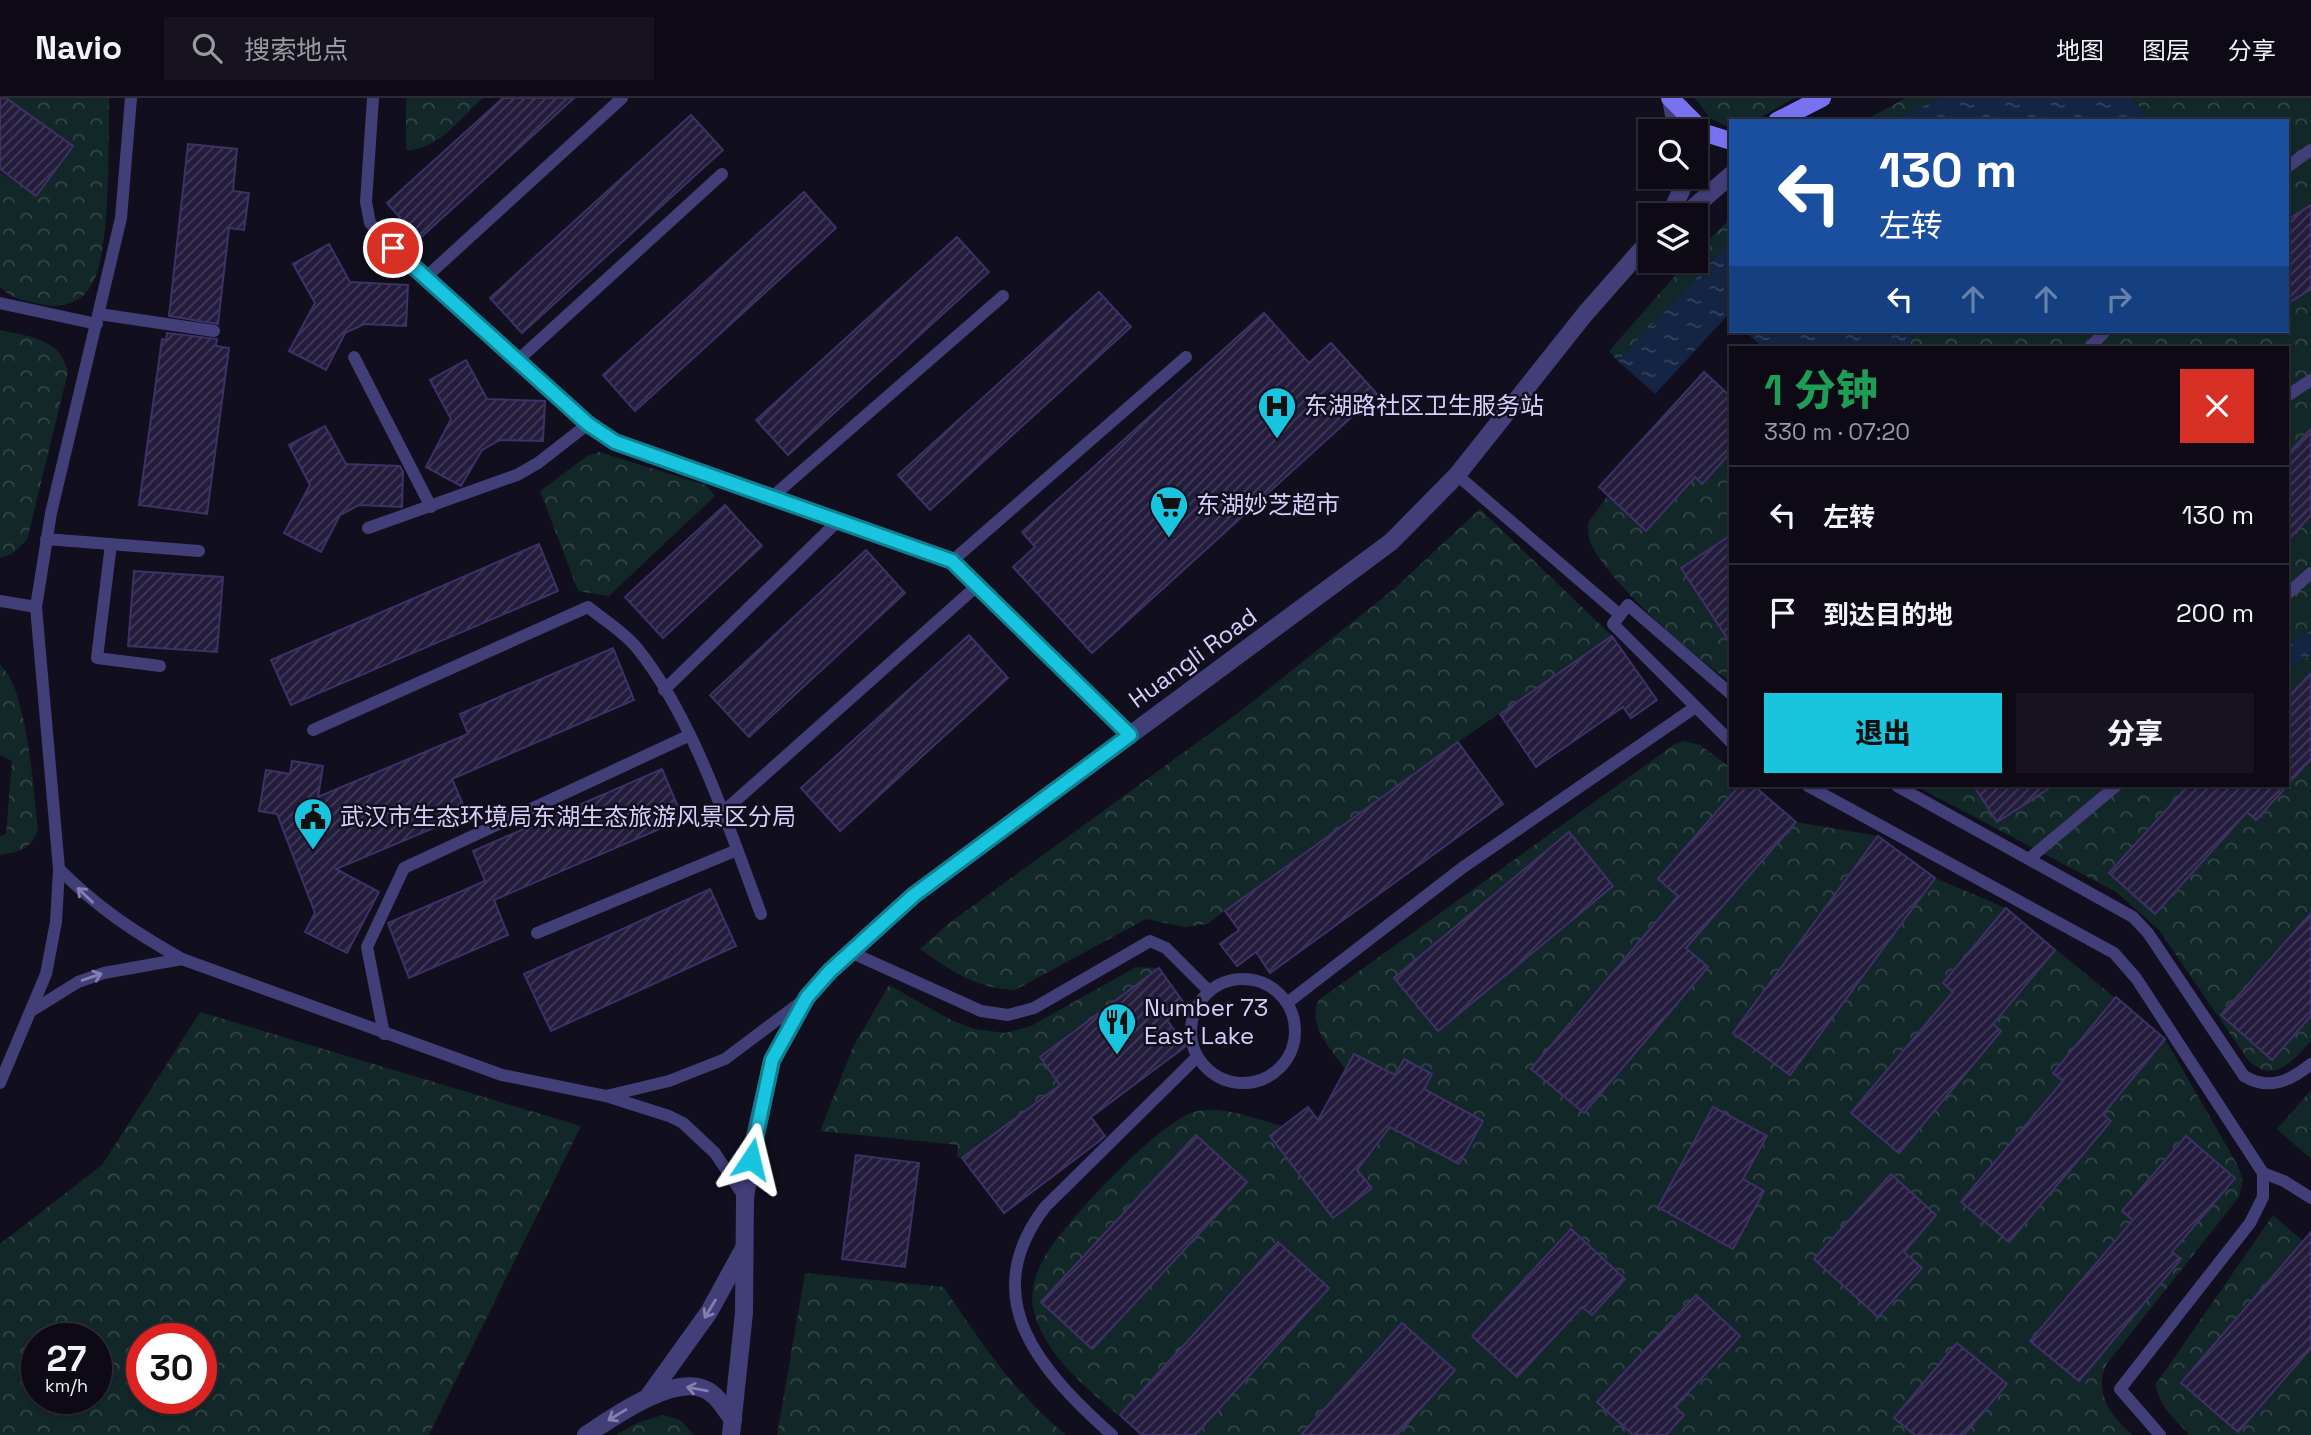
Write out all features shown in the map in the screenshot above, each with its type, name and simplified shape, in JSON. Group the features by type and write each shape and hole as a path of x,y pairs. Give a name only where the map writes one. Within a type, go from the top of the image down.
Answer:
{"street":[{"path":"1670,98 1674,119"},
{"path":"1670,98 1705,133 1729,140"},
{"path":"1781,119 1822,98"},
{"path":"1791,119 1803,108"},
{"path":"1699,203 1729,177"},
{"name":"Huangli Road","path":"732,1428 744,1313 745,1198 769,1070 781,1042 807,997 850,952 935,879 1391,542 1457,475 1585,314 1638,256"},
{"path":"648,1397 709,1312 743,1250"},
{"path":"586,1435 648,1397 687,1387 704,1389 715,1396 732,1428"}],"lane":[{"path":"0,1083 33,1010 53,946 59,869 36,607 46,539 121,218 131,98"},
{"path":"373,98 367,214 379,235 588,424 615,442 952,561 1130,735"},
{"path":"425,278 622,98"},
{"path":"2289,166 2311,150"},
{"path":"517,360 722,174"},
{"path":"772,497 1003,296"},
{"path":"0,303 98,319 214,331"},
{"path":"354,357 431,506"},
{"path":"952,561 1186,357"},
{"path":"2289,395 2311,380"},
{"path":"368,528 517,475 538,463 588,424"},
{"path":"1457,475 1620,615"},
{"path":"664,690 839,520"},
{"path":"46,539 199,551"},
{"path":"111,544 97,658 160,666"},
{"path":"2289,592 2311,573"},
{"path":"723,811 978,585"},
{"path":"0,601 36,607"},
{"path":"1729,692 1628,605 1613,624 1729,740"},
{"path":"313,730 588,607 636,648 664,690 723,811 761,914"},
{"path":"1287,1003 1462,868 1694,708"},
{"path":"384,1034 367,947 404,868 688,736"},
{"path":"1810,787 2114,953 2136,978 2263,1173 2263,1197 2250,1223 2120,1389 2160,1435"},
{"path":"1899,787 2133,917 2148,933 2244,1076 2259,1083 2277,1084 2311,1064"},
{"path":"2030,858 2115,787"},
{"path":"537,933 737,850"},
{"path":"59,869 104,911 182,959 502,1075 606,1096 683,1123 715,1153 745,1198"},
{"path":"850,952 981,1011 1008,1015 1034,1008 1150,941 1166,948 1209,991"},
{"path":"33,1010 91,977 182,959"},
{"path":"1242,978 1259,981 1275,989 1287,1003 1294,1018 1295,1035 1291,1051 1282,1065 1269,1076 1254,1082 1230,1081 1208,1070 1197,1057 1191,1040 1191,1022 1197,1005 1209,991 1224,982 1242,978"},
{"path":"606,1096 669,1081 725,1059 807,997"},
{"path":"1112,1435 1072,1399 1032,1348 1019,1318 1016,1278 1020,1257 1031,1226 1045,1207 1197,1057"},
{"path":"2263,1173 2284,1181 2311,1198"}],"green space":[{"path":"6,98 109,98 108,195 103,248 91,286 82,297 71,303 51,306 32,302 15,297 0,287 0,172 36,195 73,146"},
{"path":"406,98 483,98 438,139 418,149 406,150"},
{"path":"1695,98 1794,98 1758,119 1729,119 1728,127 1710,118"},
{"path":"1906,98 1941,98 1896,119 1867,119"},
{"path":"2132,98 2311,98 2311,630 2289,646 2289,346 1910,346 1913,333 2289,333 2289,119 2149,119"},
{"path":"1729,220 1729,243 1708,265 1708,240"},
{"path":"1677,273 1701,273 1618,361 1609,351"},
{"path":"0,330 32,337 51,346 65,361 68,372 27,540 12,554 0,558"},
{"path":"599,452 706,485 715,496 609,596 578,591 540,491 587,456"},
{"path":"1729,454 1729,680 1654,619 1634,599 1602,561 1589,537 1588,523 1608,495 1646,530 1695,477 1702,483"},
{"path":"1480,509 1612,636 1458,742 1207,924 1185,927 1146,919 1015,990 976,982 953,971 920,949 948,924 1246,707 1394,589"},
{"path":"2311,655 2311,1041 2282,1068 2266,1071 2248,1060 2159,930 2116,892 1918,787 2289,787 2289,668"},
{"path":"0,665 17,695 23,717 38,829 32,841 24,848 0,855 0,836 6,834 12,761 0,755"},
{"path":"1684,741 1700,745 1729,767 1729,787 1755,787 1796,822 1878,836 1935,878 2006,908 2165,1039 2237,1164 2243,1180 2239,1197 2106,1365 2103,1395 2118,1420 2133,1435 1142,1435 1094,1395 1064,1365 1051,1349 1034,1312 1033,1292 1040,1266 1069,1224 1112,1177 1158,1134 1178,1120 1204,1110 1227,1111 1283,1126 1270,1136 1333,1218 1355,1167 1375,1149 1388,1126 1460,1164 1483,1120 1424,1089 1432,1074 1404,1059 1395,1075 1354,1054 1345,1069 1318,1028 1316,1009 1319,1000 1675,744"},
{"path":"1136,967 1159,968 1040,1056 1060,1085 962,1158 957,1157 958,1145 820,1131 853,1047 889,985 953,1021 975,1029 1005,1033 1031,1026"},
{"path":"200,1012 581,1126 429,1435 0,1435 0,1244 102,1165"},
{"path":"2311,1090 2311,1159 2277,1129"},
{"path":"2273,1215 2303,1241 2181,1383 2238,1432 2311,1348 2311,1435 2189,1435 2163,1405 2156,1384"},
{"path":"805,1273 944,1287 1014,1384 1066,1435 777,1435"},
{"path":"663,1415 680,1420 694,1435 616,1435 637,1423"}],"water":[{"path":"1941,98 2132,98 2149,119 1896,119"},
{"path":"1729,243 1729,318 1727,316 1655,394 1618,361 1701,273 1708,273 1708,265"},
{"path":"1746,333 1913,333 1910,346 1758,346 1759,344"},
{"path":"2311,630 2311,655 2289,668 2289,646"}],"building":[{"path":"0,98 6,98 73,146 36,196 0,169"},
{"path":"503,98 574,98 419,239 387,203"},
{"path":"691,115 723,150 522,333 490,298"},
{"path":"188,144 237,149 233,191 249,193 244,230 229,228 218,324 169,316"},
{"path":"804,192 836,228 635,411 603,375"},
{"path":"2311,205 2311,289 2289,303 2289,219"},
{"path":"957,237 989,272 788,455 756,420"},
{"path":"329,244 350,282 408,285 406,326 364,324 345,333 326,370 289,351 315,303 293,264"},
{"path":"1099,292 1131,327 930,510 898,475"},
{"path":"1264,313 1309,363 1331,343 1377,394 1092,653 1013,567 1035,547 1022,532"},
{"path":"167,333 217,339 216,346 229,348 207,514 139,505 162,339 166,340"},
{"path":"466,360 487,399 545,401 543,441 500,440 482,450 461,486 426,467 451,419 430,380"},
{"path":"1704,372 1729,395 1729,454 1702,484 1695,477 1646,531 1599,487"},
{"path":"325,426 346,464 400,466 403,472 402,507 359,505 340,515 321,552 284,533 310,485 289,445"},
{"path":"2311,429 2311,515 2289,539 2289,453"},
{"path":"725,505 762,546 663,638 625,597"},
{"path":"1729,536 1729,641 1681,568"},
{"path":"539,544 558,591 291,705 271,660"},
{"path":"866,550 905,593 749,737 710,695"},
{"path":"134,571 223,577 217,652 128,646"},
{"path":"969,635 1008,678 840,831 801,788"},
{"path":"1612,636 1657,700 1631,718 1623,707 1536,767 1500,714"},
{"path":"613,648 634,700 452,779 467,814 336,869 379,892 347,953 305,932 315,913 277,814 259,811 266,770 290,774 292,761 323,766 318,797 468,734 460,714"},
{"path":"2311,673 2311,759 2289,783 2289,697"},
{"path":"1458,742 1503,804 1270,973 1256,952 1237,966 1220,944 1239,930 1225,911"},
{"path":"662,769 683,819 494,900 508,935 409,978 388,923 485,881 473,851"},
{"path":"1738,787 1755,787 1796,822 1686,948 1708,967 1584,1113 1531,1069 1678,896 1658,879"},
{"path":"1975,787 2051,787 1997,822"},
{"path":"2187,787 2286,787 2256,820 2247,812 2155,914 2109,873"},
{"path":"1569,832 1613,886 1438,1031 1394,978"},
{"path":"1878,836 1935,878 1790,1075 1733,1033"},
{"path":"710,889 736,946 551,1031 524,974"},
{"path":"2006,908 2055,950 1993,1024 2001,1031 1899,1153 1851,1113 1953,992 1943,983"},
{"path":"2311,913 2311,1016 2272,1060 2221,1015"},
{"path":"1159,968 1186,1006 1167,1020 1186,1046 1091,1117 1105,1136 1004,1213 962,1158 1060,1085 1040,1057"},
{"path":"2116,997 2165,1039 2103,1114 2111,1121 2009,1242 1961,1202 2063,1081 2053,1073"},
{"path":"1354,1054 1395,1075 1404,1059 1432,1074 1424,1089 1483,1121 1459,1164 1390,1127 1357,1170 1372,1188 1333,1218 1270,1136 1308,1107 1318,1120"},
{"path":"1713,1107 1767,1136 1743,1179 1764,1191 1733,1249 1658,1207"},
{"path":"1196,1135 1247,1182 1092,1349 1041,1302"},
{"path":"2186,1136 2235,1178 2172,1252 2181,1259 2079,1381 2030,1341 2133,1220 2122,1211"},
{"path":"856,1155 919,1163 905,1267 842,1259"},
{"path":"1891,1174 1936,1215 1904,1252 1922,1268 1878,1317 1814,1259"},
{"path":"1571,1229 1625,1279 1592,1315 1582,1307 1517,1377 1472,1336"},
{"path":"2311,1232 2311,1348 2238,1432 2181,1383"},
{"path":"1278,1242 1329,1288 1195,1435 1142,1435 1120,1415"},
{"path":"1696,1295 1740,1336 1675,1407 1684,1415 1666,1435 1633,1435 1597,1402"},
{"path":"1402,1323 1455,1370 1397,1435 1301,1435"},
{"path":"1957,1343 2007,1384 1964,1435 1915,1435 1894,1418"}],"place":[{"name":"东湖路社区卫生服务站","path":"1277,440"},
{"name":"东湖妙芝超市","path":"1169,539"},
{"name":"武汉市生态环境局东湖生态旅游风景区分局","path":"313,851"},
{"name":"Number 73 East Lake","path":"1117,1056"}],"route":[{"path":"393,248 588,424 615,442 952,561 1130,735 914,895 830,971 807,997 772,1060 751,1159"}]}
